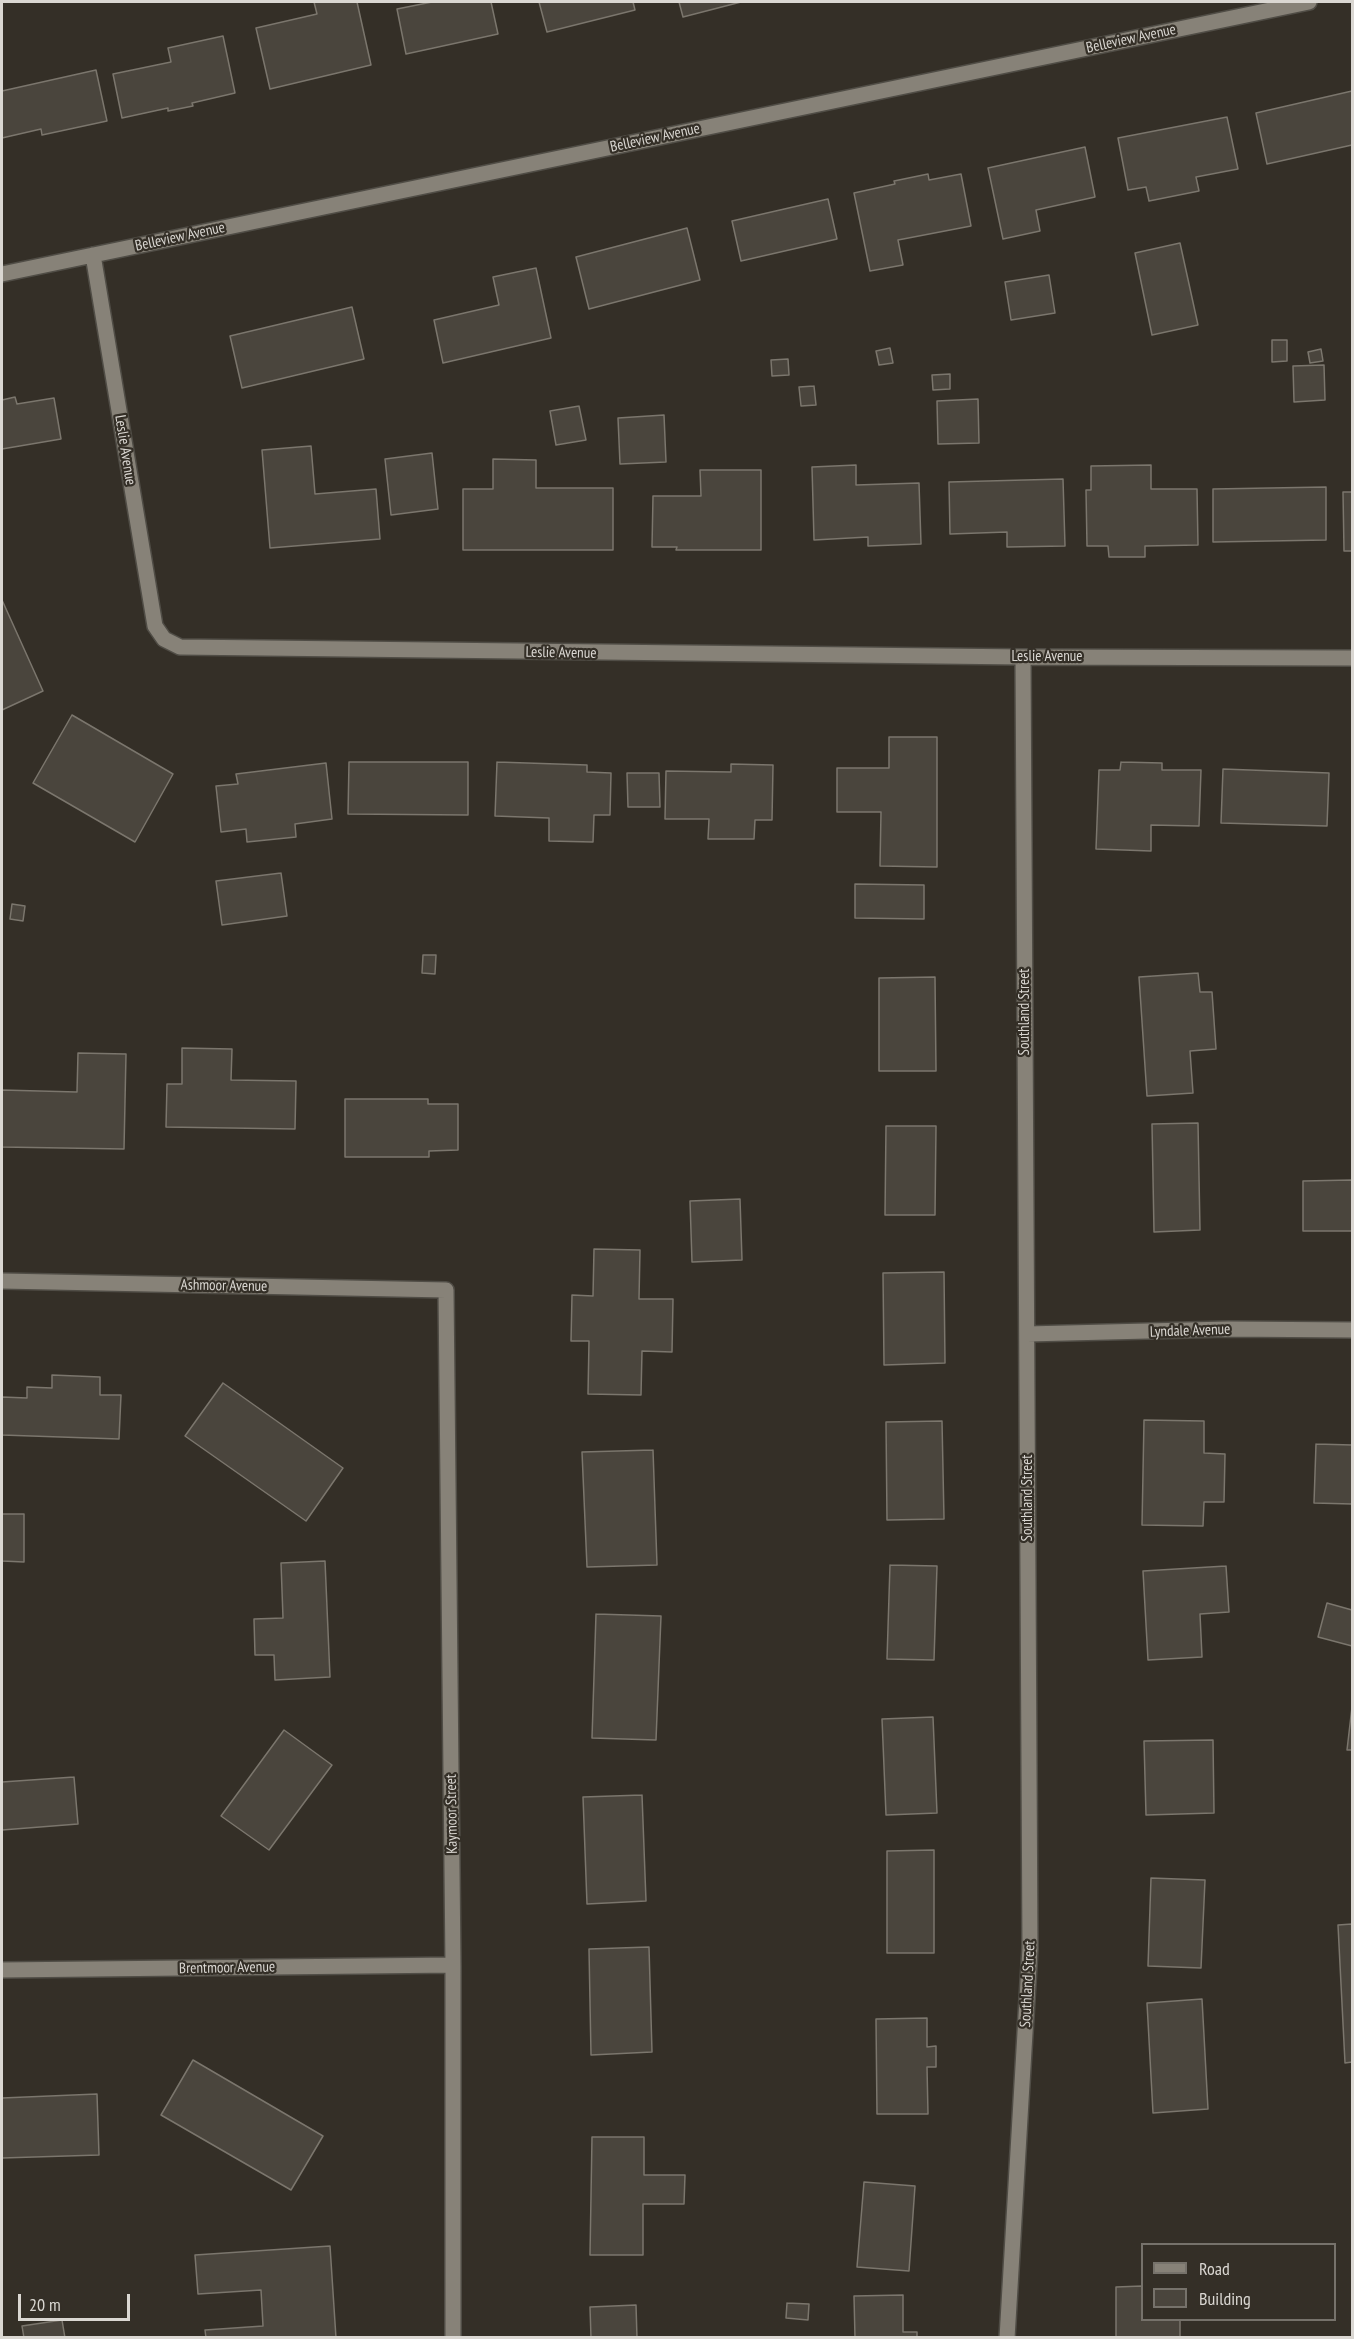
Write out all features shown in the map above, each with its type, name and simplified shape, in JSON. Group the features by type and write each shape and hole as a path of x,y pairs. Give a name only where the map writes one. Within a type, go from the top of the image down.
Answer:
{"street":[{"name":"Belleview Avenue","path":"2,274 1309,2"},
{"name":"Leslie Avenue","path":"93,255 154,626 164,639 180,647 1023,657 1353,658"},
{"name":"Southland Street","path":"1007,2337 1030,1948 1023,657"},
{"name":"Ashmoor Avenue","path":"2,1281 446,1290"},
{"name":"Kaymoor Street","path":"446,1290 453,1965 453,2337"},
{"name":"Lyndale Avenue","path":"1028,1334 1228,1329 1353,1330"},
{"name":"Brentmoor Avenue","path":"2,1970 453,1965"}],"building":[{"path":"314,2 357,2 371,65 270,89 256,28 317,14"},
{"path":"432,2 491,2 498,34 406,54 397,9"},
{"path":"539,2 633,2 635,10 547,32"},
{"path":"679,2 741,2 683,17"},
{"path":"223,36 235,93 192,103 193,106 168,111 168,108 122,118 113,74 171,62 168,48"},
{"path":"96,70 107,121 42,135 41,129 2,138 2,91"},
{"path":"1352,91 1352,145 1267,164 1256,113"},
{"path":"1227,117 1238,169 1196,177 1199,191 1149,201 1146,187 1128,190 1118,138"},
{"path":"1085,147 1095,197 1036,210 1040,231 1003,239 988,168"},
{"path":"928,174 929,180 961,174 971,226 898,240 903,265 870,271 854,193"},
{"path":"828,199 837,239 741,261 732,221"},
{"path":"687,228 700,280 589,309 576,257"},
{"path":"1180,243 1198,325 1152,335 1135,253"},
{"path":"536,268 551,338 443,363 434,320 499,305 493,277"},
{"path":"1049,275 1055,313 1011,320 1005,282"},
{"path":"352,307 364,359 242,388 230,336"},
{"path":"1272,340 1287,340 1287,361 1272,362"},
{"path":"890,348 893,363 879,365 876,351"},
{"path":"1321,349 1323,361 1310,363 1308,352"},
{"path":"788,359 789,375 772,376 771,360"},
{"path":"1324,365 1325,400 1294,402 1293,366"},
{"path":"950,374 950,389 933,390 932,375"},
{"path":"814,386 816,405 801,406 799,387"},
{"path":"15,397 17,404 54,398 61,439 2,449 2,400"},
{"path":"978,399 979,443 938,444 937,401"},
{"path":"579,406 586,440 556,445 550,411"},
{"path":"664,415 666,462 620,464 618,418"},
{"path":"311,446 315,494 376,489 380,539 270,548 262,450"},
{"path":"432,453 438,509 391,515 385,459"},
{"path":"493,459 536,460 536,488 613,488 613,550 463,550 463,489 493,489"},
{"path":"856,465 856,485 919,483 921,544 868,546 868,537 814,540 812,467"},
{"path":"1151,465 1151,489 1197,489 1198,545 1145,546 1145,557 1109,557 1108,546 1087,546 1086,490 1091,490 1091,466"},
{"path":"700,470 761,470 761,550 676,550 677,547 652,547 653,496 701,496"},
{"path":"1063,479 1065,546 1007,547 1007,532 950,534 949,482"},
{"path":"1326,487 1326,540 1213,542 1213,489"},
{"path":"1343,492 1352,492 1352,551 1344,551"},
{"path":"2,600 43,691 2,710"},
{"path":"72,715 173,774 135,842 33,783"},
{"path":"889,737 937,737 937,867 880,866 881,812 837,812 837,768 889,768"},
{"path":"349,762 468,762 468,815 348,814"},
{"path":"497,762 587,765 587,772 611,773 610,815 594,815 593,842 549,841 549,818 495,816"},
{"path":"1121,762 1162,763 1162,770 1201,770 1199,826 1151,825 1151,851 1096,849 1099,770 1120,770"},
{"path":"326,763 332,819 295,824 296,837 247,842 246,829 221,832 216,786 238,784 236,774"},
{"path":"731,764 773,765 772,820 755,820 754,839 708,839 709,819 665,819 666,771 731,772"},
{"path":"1223,769 1329,773 1327,826 1221,823"},
{"path":"627,773 659,773 660,807 628,807"},
{"path":"281,873 287,916 222,925 216,881"},
{"path":"855,884 924,885 924,919 855,918"},
{"path":"12,904 25,906 23,921 10,919"},
{"path":"423,955 436,955 435,974 422,973"},
{"path":"1198,973 1200,992 1212,992 1216,1049 1190,1051 1193,1093 1147,1096 1139,977"},
{"path":"935,977 936,1071 879,1071 879,978"},
{"path":"182,1048 232,1049 231,1080 296,1081 295,1129 166,1127 167,1084 182,1084"},
{"path":"78,1053 126,1054 124,1149 2,1147 2,1090 77,1092"},
{"path":"345,1099 428,1099 428,1104 458,1104 458,1150 429,1151 429,1157 345,1157"},
{"path":"1198,1123 1200,1230 1154,1232 1152,1124"},
{"path":"886,1126 936,1126 935,1215 885,1215"},
{"path":"1352,1180 1352,1231 1303,1231 1303,1181"},
{"path":"740,1199 742,1260 692,1262 690,1201"},
{"path":"594,1249 640,1250 639,1299 673,1299 672,1352 642,1351 641,1395 588,1394 589,1341 571,1341 572,1295 593,1296"},
{"path":"944,1272 945,1363 884,1365 883,1273"},
{"path":"52,1375 100,1377 100,1395 121,1395 119,1439 2,1435 2,1397 27,1398 27,1387 52,1388"},
{"path":"223,1383 343,1468 306,1521 185,1436"},
{"path":"1144,1420 1204,1421 1204,1453 1225,1454 1224,1502 1204,1502 1203,1526 1142,1525"},
{"path":"942,1421 944,1519 887,1520 886,1422"},
{"path":"1316,1444 1352,1445 1352,1504 1314,1503"},
{"path":"653,1450 657,1565 587,1567 582,1452"},
{"path":"2,1514 24,1514 24,1562 2,1561"},
{"path":"325,1561 330,1677 275,1680 274,1655 255,1655 254,1619 283,1618 281,1563"},
{"path":"890,1565 937,1566 934,1660 887,1659"},
{"path":"1226,1566 1229,1612 1200,1614 1202,1657 1148,1660 1143,1571"},
{"path":"1327,1603 1352,1610 1352,1646 1318,1637"},
{"path":"596,1614 661,1616 656,1740 592,1738"},
{"path":"1352,1707 1352,1750 1347,1750"},
{"path":"933,1717 937,1813 886,1815 882,1719"},
{"path":"284,1730 332,1765 269,1850 221,1816"},
{"path":"1213,1740 1214,1813 1146,1815 1144,1741"},
{"path":"74,1777 78,1824 2,1830 2,1782"},
{"path":"642,1795 646,1901 587,1904 583,1797"},
{"path":"934,1850 934,1953 887,1953 887,1851"},
{"path":"1151,1878 1205,1880 1201,1968 1148,1966"},
{"path":"1352,1924 1352,2062 1345,2063 1338,1925"},
{"path":"649,1947 652,2052 591,2055 589,1949"},
{"path":"1202,1999 1208,2109 1153,2113 1147,2003"},
{"path":"927,2018 927,2047 936,2046 936,2067 927,2067 928,2114 877,2114 876,2019"},
{"path":"193,2060 323,2136 291,2190 161,2115"},
{"path":"97,2094 99,2155 2,2158 2,2098"},
{"path":"592,2137 644,2137 644,2175 685,2175 684,2204 643,2204 643,2255 590,2255"},
{"path":"864,2182 915,2186 909,2271 857,2267"},
{"path":"330,2246 336,2338 206,2338 205,2330 263,2326 261,2290 198,2294 195,2255"},
{"path":"1141,2286 1141,2321 1180,2321 1180,2338 1116,2338 1116,2287"},
{"path":"903,2295 903,2332 917,2332 917,2338 855,2338 854,2296"},
{"path":"787,2303 809,2304 808,2320 786,2318"},
{"path":"636,2305 637,2338 591,2338 590,2307"},
{"path":"62,2320 65,2338 24,2338 22,2326"}]}
